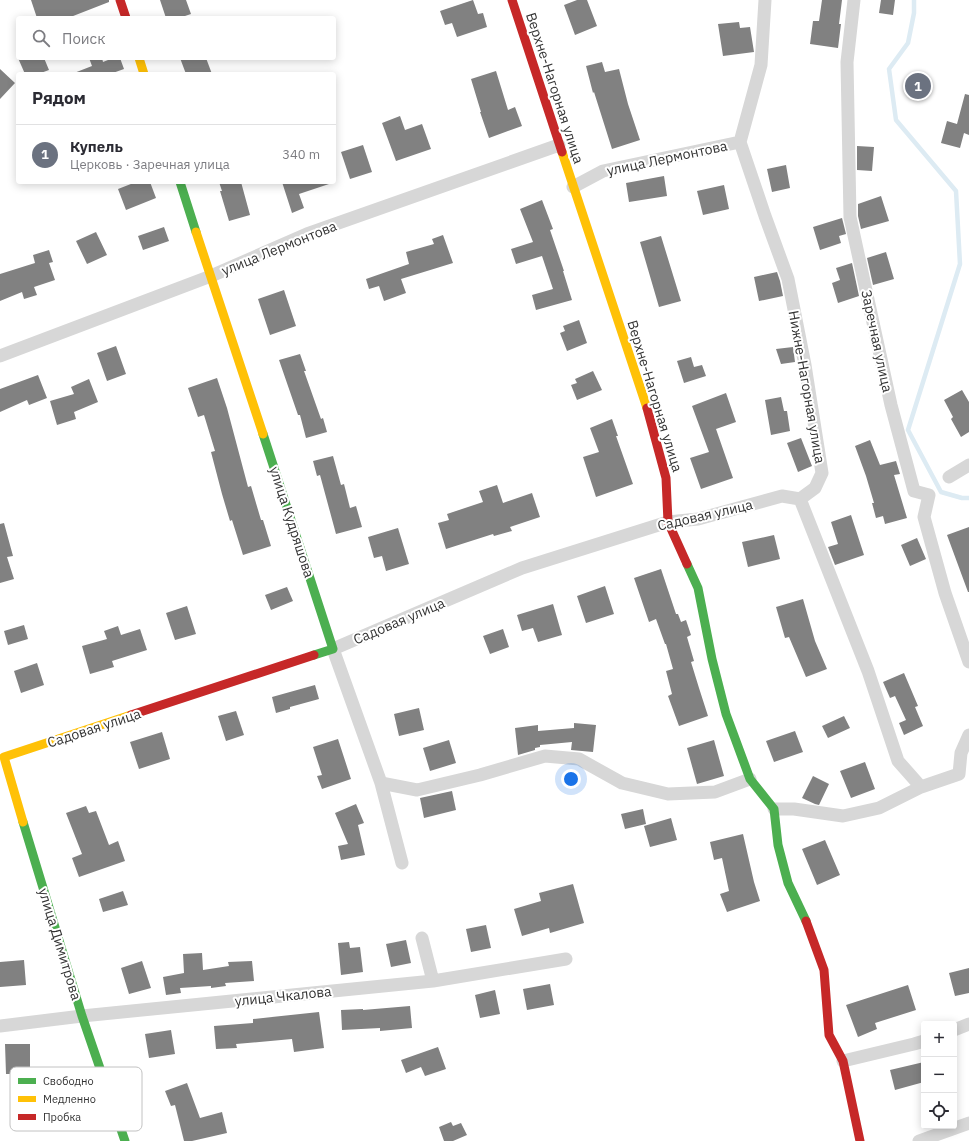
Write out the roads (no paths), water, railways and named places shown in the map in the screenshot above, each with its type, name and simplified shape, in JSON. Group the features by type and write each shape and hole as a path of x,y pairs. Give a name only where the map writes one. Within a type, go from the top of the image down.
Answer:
{"street":[{"path":"120,0 125,16"},
{"name":"Верхне-Нагорная улица","path":"512,0 646,409 666,478 668,522 698,588 712,659 726,714 750,779 774,808"},
{"path":"740,142 760,65 765,0"},
{"name":"Заречная улица","path":"854,0 847,62 850,217 891,405 914,491 929,495 924,517 945,593 969,662"},
{"path":"140,60 143,72"},
{"name":"улица Лермонтова","path":"573,187 603,171 740,142"},
{"name":"Нижне-Нагорная улица","path":"740,142 788,278 805,364 822,473 815,488 800,499"},
{"name":"улица Лермонтова","path":"0,356 211,276 307,234 559,145"},
{"name":"улица Кудряшова","path":"181,184 333,649 381,784 402,863"},
{"path":"949,477 969,465"},
{"name":"Садовая улица","path":"1,754 333,649 522,568 668,522 698,519 782,496 800,499"},
{"path":"800,499 868,671 898,762 921,787"},
{"path":"860,1141 843,1061 829,1035 824,970 810,930 788,883 778,845 774,808 794,809 843,816 880,808 921,787 959,774 961,753 969,735"},
{"name":"улица Димитрова","path":"1,754 82,1016 100,1067"},
{"path":"381,784 417,790 480,775 545,756 579,759 622,784 668,794 715,792 750,779"},
{"path":"422,938 433,981"},
{"name":"улица Чкалова","path":"0,1026 82,1016 433,981 566,959"},
{"path":"957,1029 969,1024"},
{"path":"843,1061 921,1042"},
{"path":"919,1141 969,1123"},
{"name":"улица Димитрова","path":"122,1131 125,1141"}],"waterway":[{"path":"914,0 914,13 908,43 889,69 896,120 956,191 960,264 908,430 941,492 962,498 969,498"}],"place":[{"name":"Купель","path":"918,86"}]}
